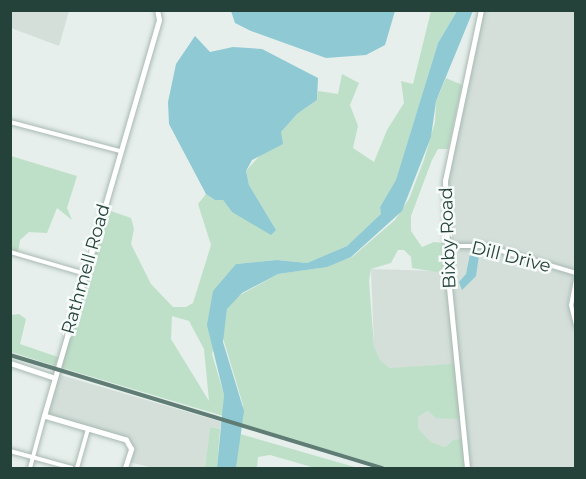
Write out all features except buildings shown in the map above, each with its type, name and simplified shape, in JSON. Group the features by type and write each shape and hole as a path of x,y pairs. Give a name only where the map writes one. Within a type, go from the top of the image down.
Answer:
{"street":[{"name":"Rathmell Road","path":"44,416 159,20 157,10"},
{"name":"Bixby Road","path":"468,468 447,246 446,172 481,10"},
{"path":"10,123 120,151"},
{"name":"Dill Drive","path":"447,246 485,246 576,273"},
{"path":"10,252 85,274"},
{"path":"576,280 571,305 576,325"},
{"path":"10,363 55,378"},
{"path":"30,468 44,416 129,443 125,468"},
{"path":"77,468 88,429"},
{"path":"10,451 72,468"}],"shaded area":[{"path":"10,11 69,11 59,46 11,28"},
{"path":"481,11 575,11 575,273 485,246 447,246 445,188"},
{"path":"477,247 574,275 568,302 576,330 575,468 469,468 453,440 445,447 431,442 418,428 418,417 428,411 437,365 404,369 390,368 380,360 374,346 371,269 443,270 446,262 444,249"},
{"path":"57,374 222,422 220,429 210,427 205,468 153,468 129,462 128,440 50,416 47,409"}],"green space":[{"path":"431,11 457,11 438,43 396,181 380,207 382,214 347,246 307,263 277,260 236,264 212,354 224,395 223,416 59,367 105,209 131,218 134,229 131,244 151,284 173,307 186,307 193,303 211,245 198,204 206,194 215,200 223,200 232,212 276,230 249,185 246,171 297,114 317,100 318,91 338,94 342,74 359,83 350,105 358,126 353,148 374,162 387,130 404,103 401,81 413,84","holes":["172,316 189,321 204,349 209,401 171,339"]},
{"path":"446,78 462,85 448,149 438,149 411,216 411,231 422,247 434,242 443,243 445,268 437,272 412,268 411,257 404,250 398,250 391,263 371,269 369,281 374,346 380,360 390,368 452,364 455,368 460,419 436,418 428,411 418,417 418,428 431,442 445,447 453,440 463,439 465,468 388,468 242,424 243,405 223,338 227,309 235,298 278,274 319,268 352,257 395,220 409,199 424,160 435,122 436,101"},
{"path":"11,156 77,176 67,208 72,220 57,208 47,233 29,232 20,240 18,252 11,249"},
{"path":"19,314 26,319 20,344 58,357 55,366 11,352 11,315"},
{"path":"210,427 220,429 217,468 205,468"},
{"path":"240,434 358,468 315,468 270,455 258,457 257,468 236,468"}],"water":[{"path":"231,10 395,11 385,45 366,55 326,58 235,23"},
{"path":"457,11 473,11 436,101 431,137 402,211 351,257 327,267 278,274 242,293 227,309 223,342 244,411 236,468 217,468 224,395 207,325 213,291 236,264 277,260 307,263 347,246 381,214 380,207 396,180 438,43"},
{"path":"195,36 210,52 233,47 262,49 318,78 317,100 297,114 281,132 283,144 252,160 246,171 249,185 276,230 271,235 232,212 223,200 215,200 206,194 169,124 168,102 176,64"},
{"path":"470,254 479,255 476,276 462,290 459,282 466,274"}],"railway":[{"path":"10,355 383,468"}]}
